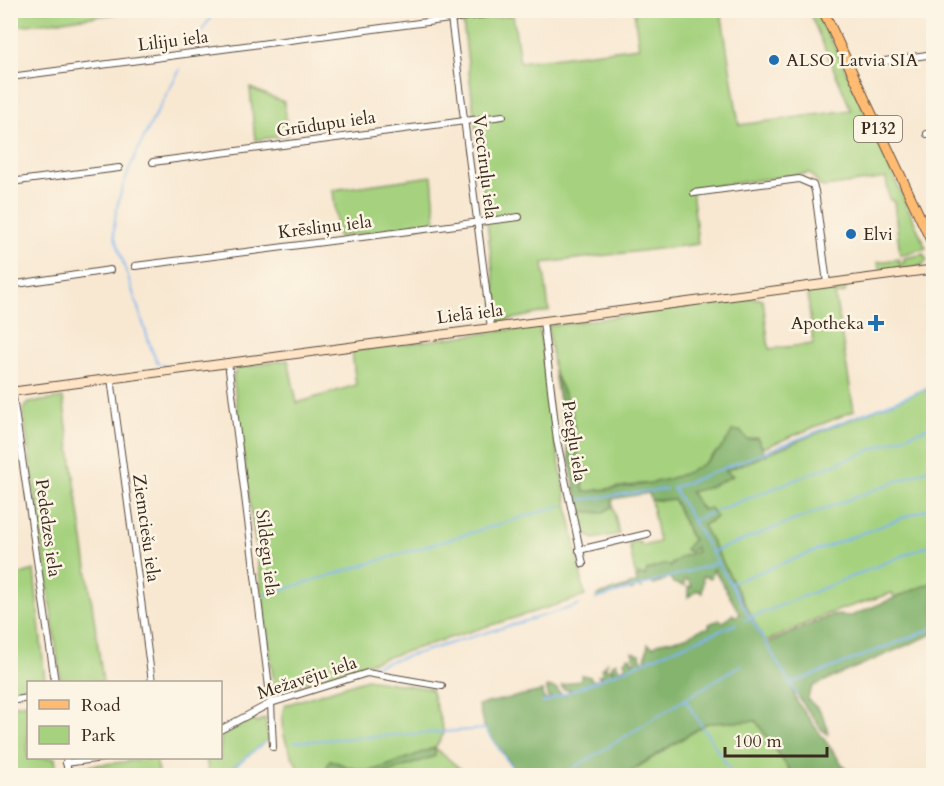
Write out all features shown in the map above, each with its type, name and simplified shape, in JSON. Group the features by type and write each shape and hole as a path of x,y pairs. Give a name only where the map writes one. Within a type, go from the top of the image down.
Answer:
{"main road":[{"name":"P132","path":"823,10 933,247"}],"street":[{"name":"Veccīruļu iela","path":"450,10 490,328"},
{"name":"Liliju iela","path":"10,77 518,10"},
{"path":"885,61 933,54"},
{"name":"Grūdupu iela","path":"153,162 503,116"},
{"path":"10,182 119,168"},
{"path":"694,193 799,178 807,180 813,185 815,191 827,283"},
{"name":"Krēsliņu iela","path":"135,266 519,217"},
{"name":"Lielā iela","path":"12,392 928,270 933,266"},
{"path":"10,285 110,270"},
{"name":"Paegļu iela","path":"543,321 557,441 583,564"},
{"name":"Sildegu iela","path":"228,362 271,703 273,747"},
{"name":"Pededzes iela","path":"10,377 55,681"},
{"name":"Ziemciešu iela","path":"111,378 152,681"},
{"path":"579,550 647,534"},
{"name":"Mežavēju iela","path":"222,729 271,703 367,673 442,686"},
{"path":"10,701 27,698"},
{"path":"68,776 66,760 84,759"}],"green space":[{"path":"11,10 139,10 139,11 11,27"},
{"path":"634,11 721,11 739,125 851,110 809,11 814,11 838,53 926,248 900,255 894,202 889,199 886,178 825,187 820,186 810,173 692,189 698,244 543,263 549,311 499,322 463,22 513,15 520,62 639,47"},
{"path":"250,88 284,102 288,135 255,140"},
{"path":"432,176 436,224 338,237 333,190"},
{"path":"924,254 927,261 918,267 890,271 879,267 878,262 899,259 899,264 904,263 904,258"},
{"path":"842,285 846,289 845,293 835,295 854,411 763,448 757,438 747,439 740,431 696,470 663,481 584,492 571,409 554,372 548,326 756,298 763,300 769,349 813,344 807,290"},
{"path":"539,326 554,435 585,596 275,692 233,376 238,368 288,360 297,403 356,385 352,351"},
{"path":"554,372 571,409 584,492 647,484 687,472 705,462 720,449 732,431 740,431 747,439 757,438 766,455 725,471 733,476 707,488 690,492 702,510 710,508 717,517 703,525 766,644 832,615 851,616 933,582 933,634 813,686 807,699 822,714 828,734 822,730 792,688 797,702 850,775 793,775 756,721 707,723 624,775 519,775 485,729 478,705 542,691 543,698 547,700 551,698 547,696 547,687 557,689 560,694 566,694 570,690 563,689 561,686 580,680 582,675 590,677 593,681 600,679 598,675 603,675 601,669 608,661 605,669 611,669 614,673 611,665 616,662 619,671 626,666 624,661 628,657 631,658 632,663 635,660 632,652 640,654 641,660 645,661 648,644 653,647 660,642 683,638 701,629 709,628 709,624 719,620 724,622 733,614 735,617 740,614 714,569 711,578 703,576 702,593 698,590 688,597 688,587 692,587 688,580 684,580 685,586 673,583 670,577 654,585 650,582 642,585 641,589 638,586 631,591 628,588 596,599 598,595 637,583 638,574 645,576 647,570 665,564 670,567 680,557 697,552 695,547 690,552 685,549 693,540 674,500 651,500 649,493 612,499 613,506 602,513 579,511"},
{"path":"933,386 933,582 895,598 892,593 827,614 767,641 763,638 702,525 712,521 689,492 707,488 724,471"},
{"path":"63,398 103,681 61,681 23,410 29,403"},
{"path":"651,500 674,500 697,552 653,574 636,578 629,543 637,541 644,546 659,542"},
{"path":"613,506 619,534 594,539 585,534 581,511 602,513"},
{"path":"34,570 45,681 27,681 27,691 11,694 11,577"},
{"path":"367,679 431,689 444,733 435,748 468,775 382,775 435,756 434,748 374,770 358,770 330,760 323,775 317,775 312,771 302,775 283,732 282,714 285,705"},
{"path":"27,703 27,759 55,759 57,775 11,775 11,706"},
{"path":"253,718 256,723 265,718 268,740 223,775 209,775 206,759 222,759 222,736"},
{"path":"756,721 793,775 624,776 707,723"},
{"path":"435,748 435,756 382,775 323,775 330,760 353,769 367,771 382,768"},
{"path":"156,759 159,775 74,775 79,767"}],"waterway":[{"path":"190,48 216,10"},
{"path":"166,366 158,363 152,351 114,234 116,214 128,172 180,69"},
{"path":"797,695 673,488 934,386"},
{"path":"716,511 934,425"},
{"path":"712,552 934,467"},
{"path":"578,500 666,489"},
{"path":"265,595 563,505"},
{"path":"731,583 934,506"},
{"path":"694,520 711,513"},
{"path":"745,620 934,543"},
{"path":"596,599 717,563"},
{"path":"317,683 579,605"},
{"path":"542,703 736,624"},
{"path":"790,684 934,628"},
{"path":"561,776 742,664"},
{"path":"685,700 734,776"},
{"path":"295,742 485,729 518,776"},
{"path":"223,776 264,743"}],"place":[{"name":"ALSO Latvia SIA","path":"774,60"},
{"name":"Elvi","path":"851,234"},
{"name":"Apotheka","path":"876,323"}]}
